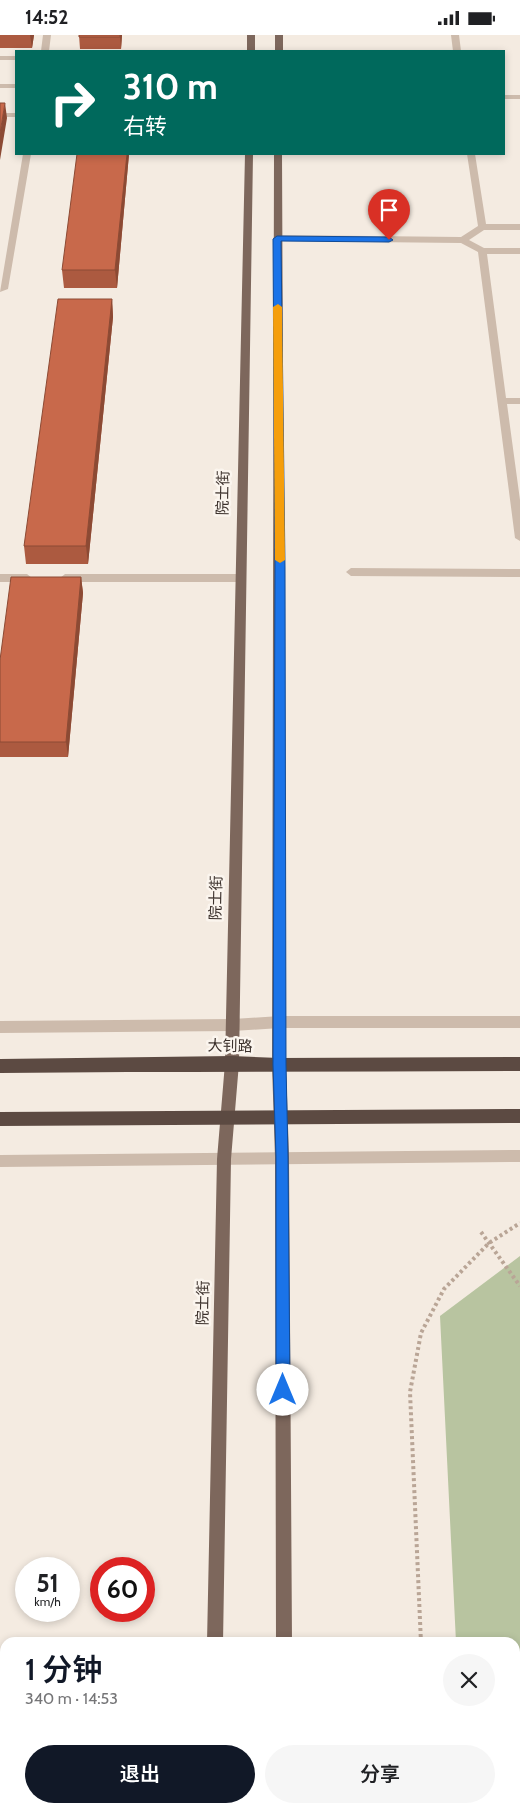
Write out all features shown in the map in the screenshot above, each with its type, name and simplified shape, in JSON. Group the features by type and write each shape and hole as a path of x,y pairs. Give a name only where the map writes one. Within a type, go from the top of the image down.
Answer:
{"highway":[{"name":"大钊路","path":"0,1066 232,1063 280,1065 520,1065"},
{"path":"0,1119 520,1116"}],"main road":[{"path":"251,35 251,50"},
{"path":"279,35 279,50"},
{"name":"院士街","path":"215,1637 224,1159 232,1063 233,1025 249,155"},
{"path":"278,155 280,1065 284,1637"}],"street":[{"path":"45,50 48,35"},
{"path":"455,35 457,50"},
{"path":"0,58 15,58"},
{"path":"0,86 15,86"},
{"path":"505,97 520,97"},
{"path":"0,115 15,115"},
{"path":"0,289 4,289 27,155"},
{"path":"471,155 482,227"},
{"path":"463,240 482,227 520,227"},
{"path":"277,239 463,240 482,251 520,251"},
{"path":"482,251 520,537"},
{"path":"501,401 520,401"},
{"path":"351,572 520,573"},
{"path":"0,578 240,578"},
{"path":"0,1027 233,1025 280,1022 520,1023"},
{"path":"0,1161 520,1156"}],"path":[{"path":"421,1637 410,1391 421,1333 444,1289 489,1243 520,1223"},
{"path":"481,1232 520,1286"}],"green space":[{"path":"520,1256 520,1637 456,1637 440,1316"}],"building":[{"path":"79,35 120,35 120,37 79,37"},
{"path":"0,103 5,103 0,133"},
{"path":"77,155 127,155 115,270 62,270"},
{"path":"58,299 112,299 86,546 24,546"},
{"path":"11,577 81,577 66,742 0,742 0,660"}],"slow traffic":[{"path":"278,307 280,560"}],"route":[{"path":"283,1390 277,239 389,240"}]}
